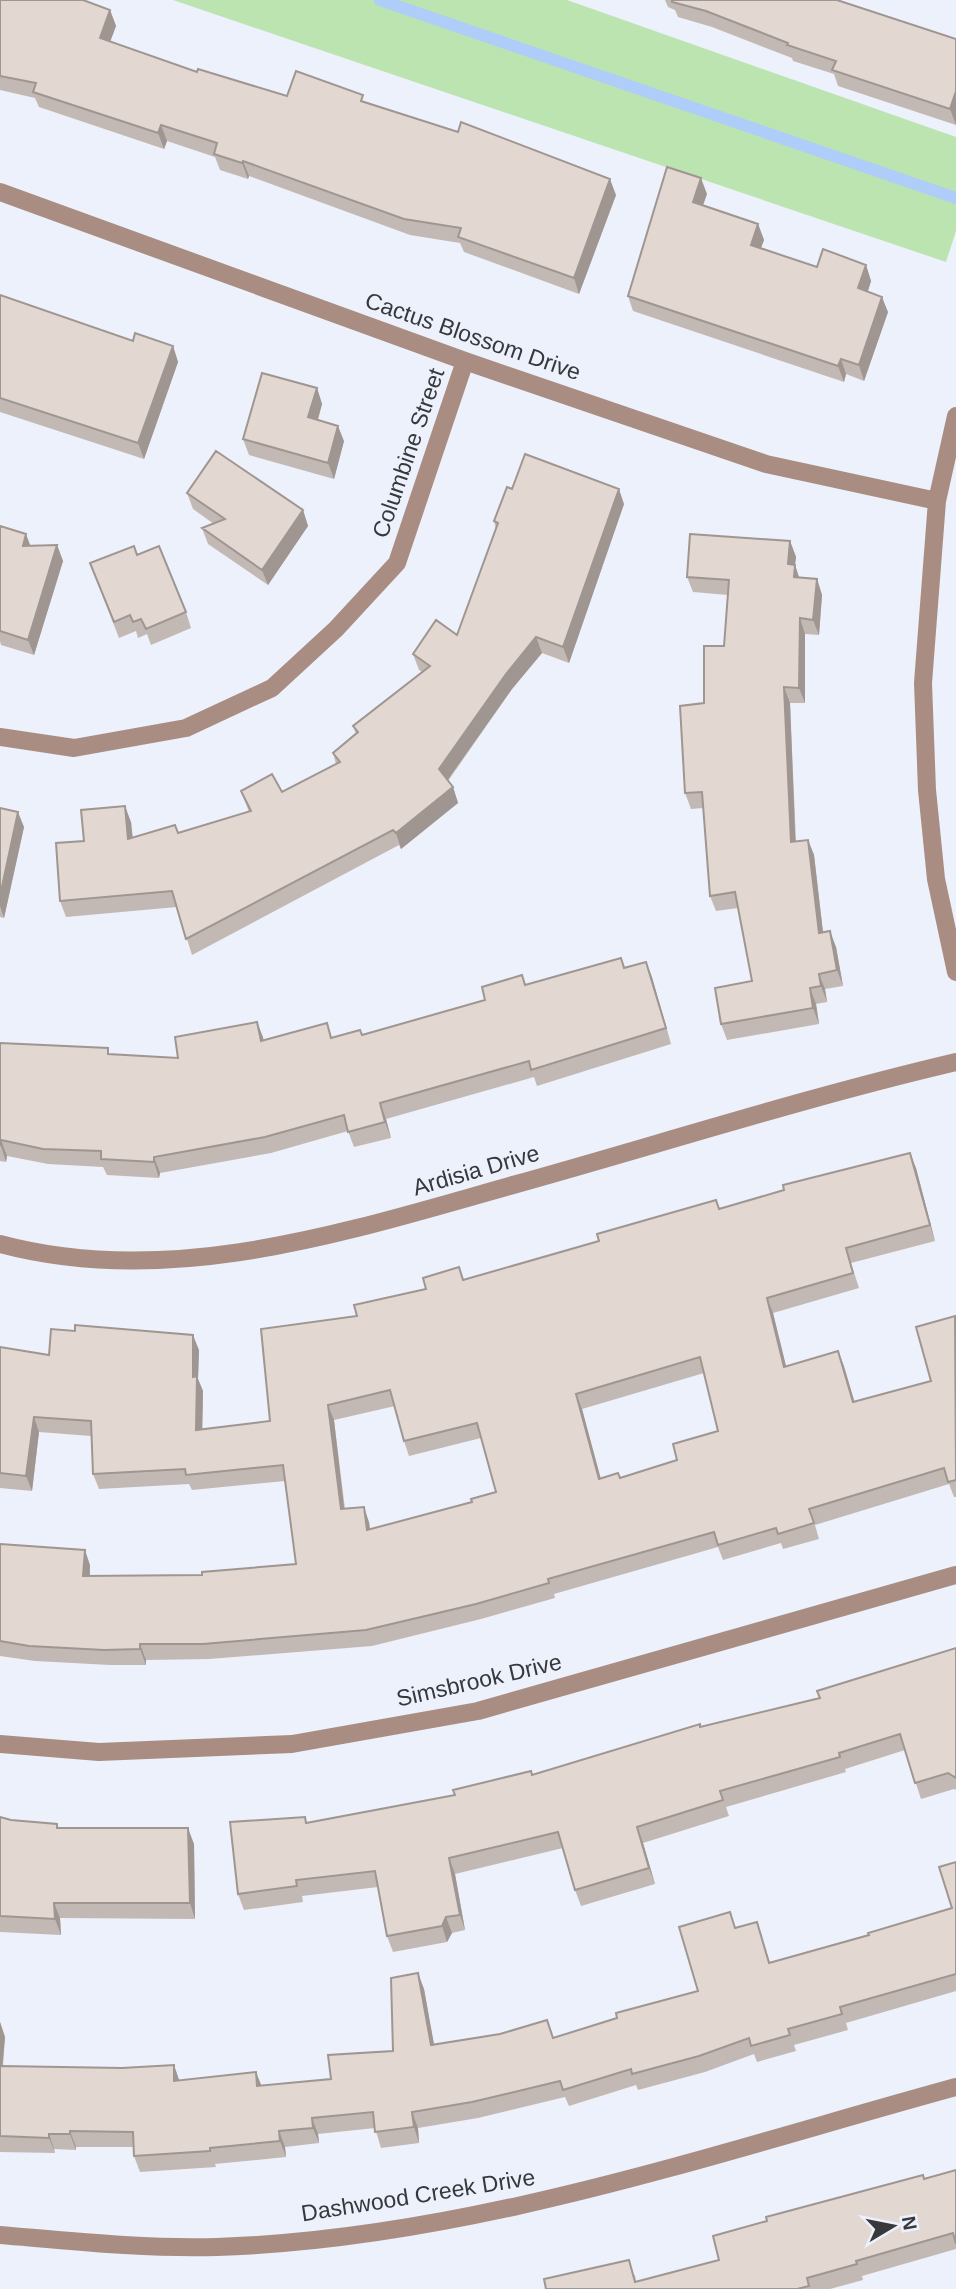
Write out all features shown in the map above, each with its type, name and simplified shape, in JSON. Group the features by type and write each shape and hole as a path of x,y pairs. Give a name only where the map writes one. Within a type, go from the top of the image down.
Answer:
{"street":[{"name":"Cactus Blossom Drive","path":"0,192 465,361 766,464 937,501"},
{"name":"Columbine Street","path":"0,737 74,748 186,728 272,688 337,629 397,563 465,361"},
{"path":"956,416 937,501 923,682 927,790 936,879 956,972"},
{"name":"Ardisia Drive","path":"0,1244 28,1252 110,1259 200,1258 273,1248 380,1222 956,1062"},
{"name":"Simsbrook Drive","path":"0,1744 99,1752 306,1742 478,1711 956,1575"},
{"name":"Dashwood Creek Drive","path":"0,2235 216,2247 367,2233 516,2208 956,2087"}],"green space":[{"path":"173,0 567,0 956,137 956,231 946,262"}],"building":[{"path":"0,0 83,0 110,10 100,38 197,72 198,69 287,96 296,71 363,95 361,101 458,132 461,122 610,179 574,278 458,237 461,228 404,219 243,161 242,163 214,154 217,143 161,125 158,133 33,92 36,83 0,76"},
{"path":"672,0 837,0 956,39 956,91 950,109 832,70 836,61"},
{"path":"667,167 701,178 693,202 758,224 751,245 817,267 823,249 866,265 858,288 882,297 859,365 841,359 838,366 628,296"},
{"path":"0,295 133,341 135,333 173,346 138,443 0,398"},
{"path":"262,373 317,388 308,417 338,426 328,463 243,439"},
{"path":"216,451 303,510 262,570 202,528 225,519 187,493"},
{"path":"525,454 619,489 563,647 536,637 506,674 439,769 453,787 396,833 393,830 186,939 172,891 60,901 56,843 84,841 81,810 125,806 128,839 175,825 178,833 251,811 241,791 272,774 282,792 340,762 333,753 358,732 353,726 430,666 413,654 436,620 457,635 498,523 494,521 507,487 512,489"},
{"path":"0,526 26,534 23,546 57,545 28,640 0,631"},
{"path":"690,534 790,541 788,564 795,565 794,577 817,579 813,620 800,618 799,688 784,687 791,842 808,840 819,933 830,931 837,970 819,974 821,986 810,988 813,1008 721,1024 715,988 752,981 735,892 710,896 702,792 685,793 680,706 704,703 704,646 724,646 729,580 687,577"},
{"path":"134,546 137,555 159,546 186,612 146,629 141,619 133,622 130,615 114,622 90,563"},
{"path":"0,808 18,812 0,896"},
{"path":"621,958 624,968 646,962 666,1028 531,1070 529,1061 380,1103 385,1122 348,1132 344,1115 265,1137 154,1157 154,1162 101,1159 101,1151 43,1149 1,1140 0,1146 0,1043 108,1048 108,1054 178,1058 175,1037 257,1022 261,1041 327,1023 331,1038 360,1030 362,1035 485,1000 482,987 522,975 525,985"},
{"path":"910,1153 930,1225 846,1248 853,1273 767,1298 784,1367 838,1351 853,1402 931,1381 916,1327 955,1316 956,1480 948,1482 944,1468 809,1509 814,1523 778,1534 776,1528 718,1545 714,1532 548,1579 549,1583 476,1604 366,1630 203,1644 140,1644 140,1649 29,1646 0,1641 0,1544 85,1550 83,1576 202,1575 202,1572 296,1564 283,1465 186,1475 185,1469 93,1474 91,1421 34,1417 26,1476 0,1473 0,1347 49,1355 51,1329 75,1331 75,1325 193,1335 193,1377 197,1376 196,1430 270,1421 261,1329 357,1316 354,1305 426,1289 423,1278 459,1267 463,1280 599,1241 597,1234 716,1200 719,1209 784,1190 783,1185","holes":["700,1357 718,1431 673,1444 677,1460 620,1478 618,1473 599,1479 576,1394","390,1390 404,1441 477,1423 496,1492 471,1499 472,1502 367,1530 364,1507 341,1509 328,1405"]},
{"path":"956,1648 956,1778 948,1773 915,1783 900,1734 839,1753 840,1757 720,1791 723,1800 637,1827 649,1868 575,1890 558,1832 449,1858 460,1915 446,1917 442,1926 387,1936 375,1871 296,1880 297,1886 238,1894 230,1822 305,1817 306,1823 455,1795 453,1790 531,1771 532,1775 700,1724 700,1727 820,1698 817,1691"},
{"path":"0,1817 57,1824 57,1828 188,1828 190,1903 54,1903 55,1919 0,1916"},
{"path":"956,1862 956,1974 840,2007 842,2014 788,2029 790,2035 751,2046 749,2038 699,2056 632,2074 631,2069 563,2090 560,2081 472,2102 412,2112 414,2127 375,2132 373,2112 312,2118 313,2128 279,2131 280,2141 210,2148 210,2151 134,2156 133,2132 70,2131 70,2134 49,2134 49,2138 0,2136 0,2066 122,2068 174,2065 174,2081 256,2072 257,2086 331,2079 328,2055 393,2051 391,1978 418,1973 431,2045 500,2034 547,2020 553,2038 617,2018 616,2013 698,1991 679,1927 730,1912 735,1928 757,1922 769,1963 952,1908 939,1867"},
{"path":"956,2170 956,2244 953,2233 807,2278 809,2286 797,2289 546,2289 544,2279 629,2260 635,2282 719,2260 713,2236 767,2221 766,2217 923,2175 924,2179"}],"waterway":[{"path":"380,0 956,198"}]}
